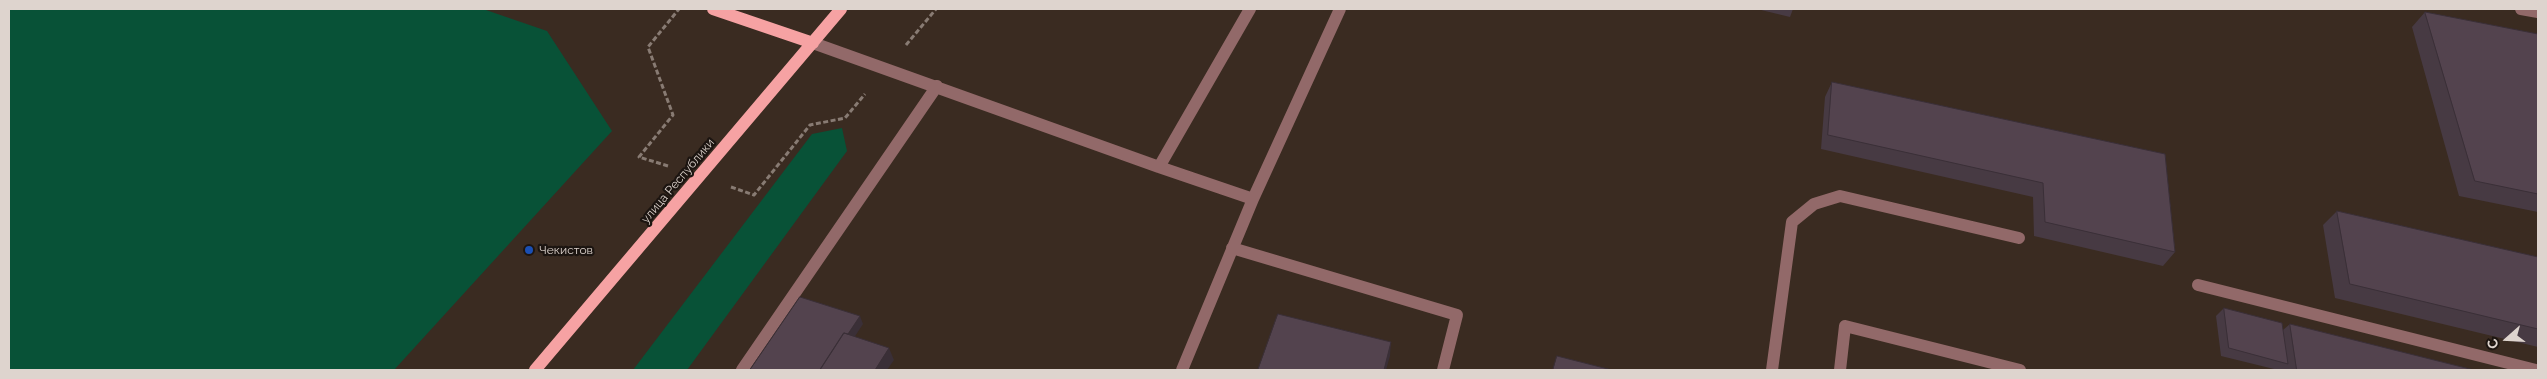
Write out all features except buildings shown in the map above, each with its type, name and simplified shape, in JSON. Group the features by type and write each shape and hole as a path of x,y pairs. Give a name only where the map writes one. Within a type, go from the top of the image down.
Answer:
{"main road":[{"path":"713,9 813,43"},
{"name":"улица Республики","path":"535,370 841,9"}],"lane":[{"path":"1159,167 1250,9"},
{"path":"1182,370 1253,199 1340,9"},
{"path":"2521,9 2538,12"},
{"path":"813,43 1253,199"},
{"path":"742,370 937,86"},
{"path":"1772,370 1792,222 1804,209 1821,199 1840,196 2019,238"},
{"path":"1232,248 1458,315 1443,370"},
{"path":"2198,285 2536,370"},
{"path":"1840,370 1845,326 2020,370"}],"green space":[{"path":"9,9 483,9 547,31 612,131 394,370 9,370"},
{"path":"842,128 847,151 687,370 633,370 812,134"}],"place":[{"name":"Чекистов","path":"529,250"}]}
